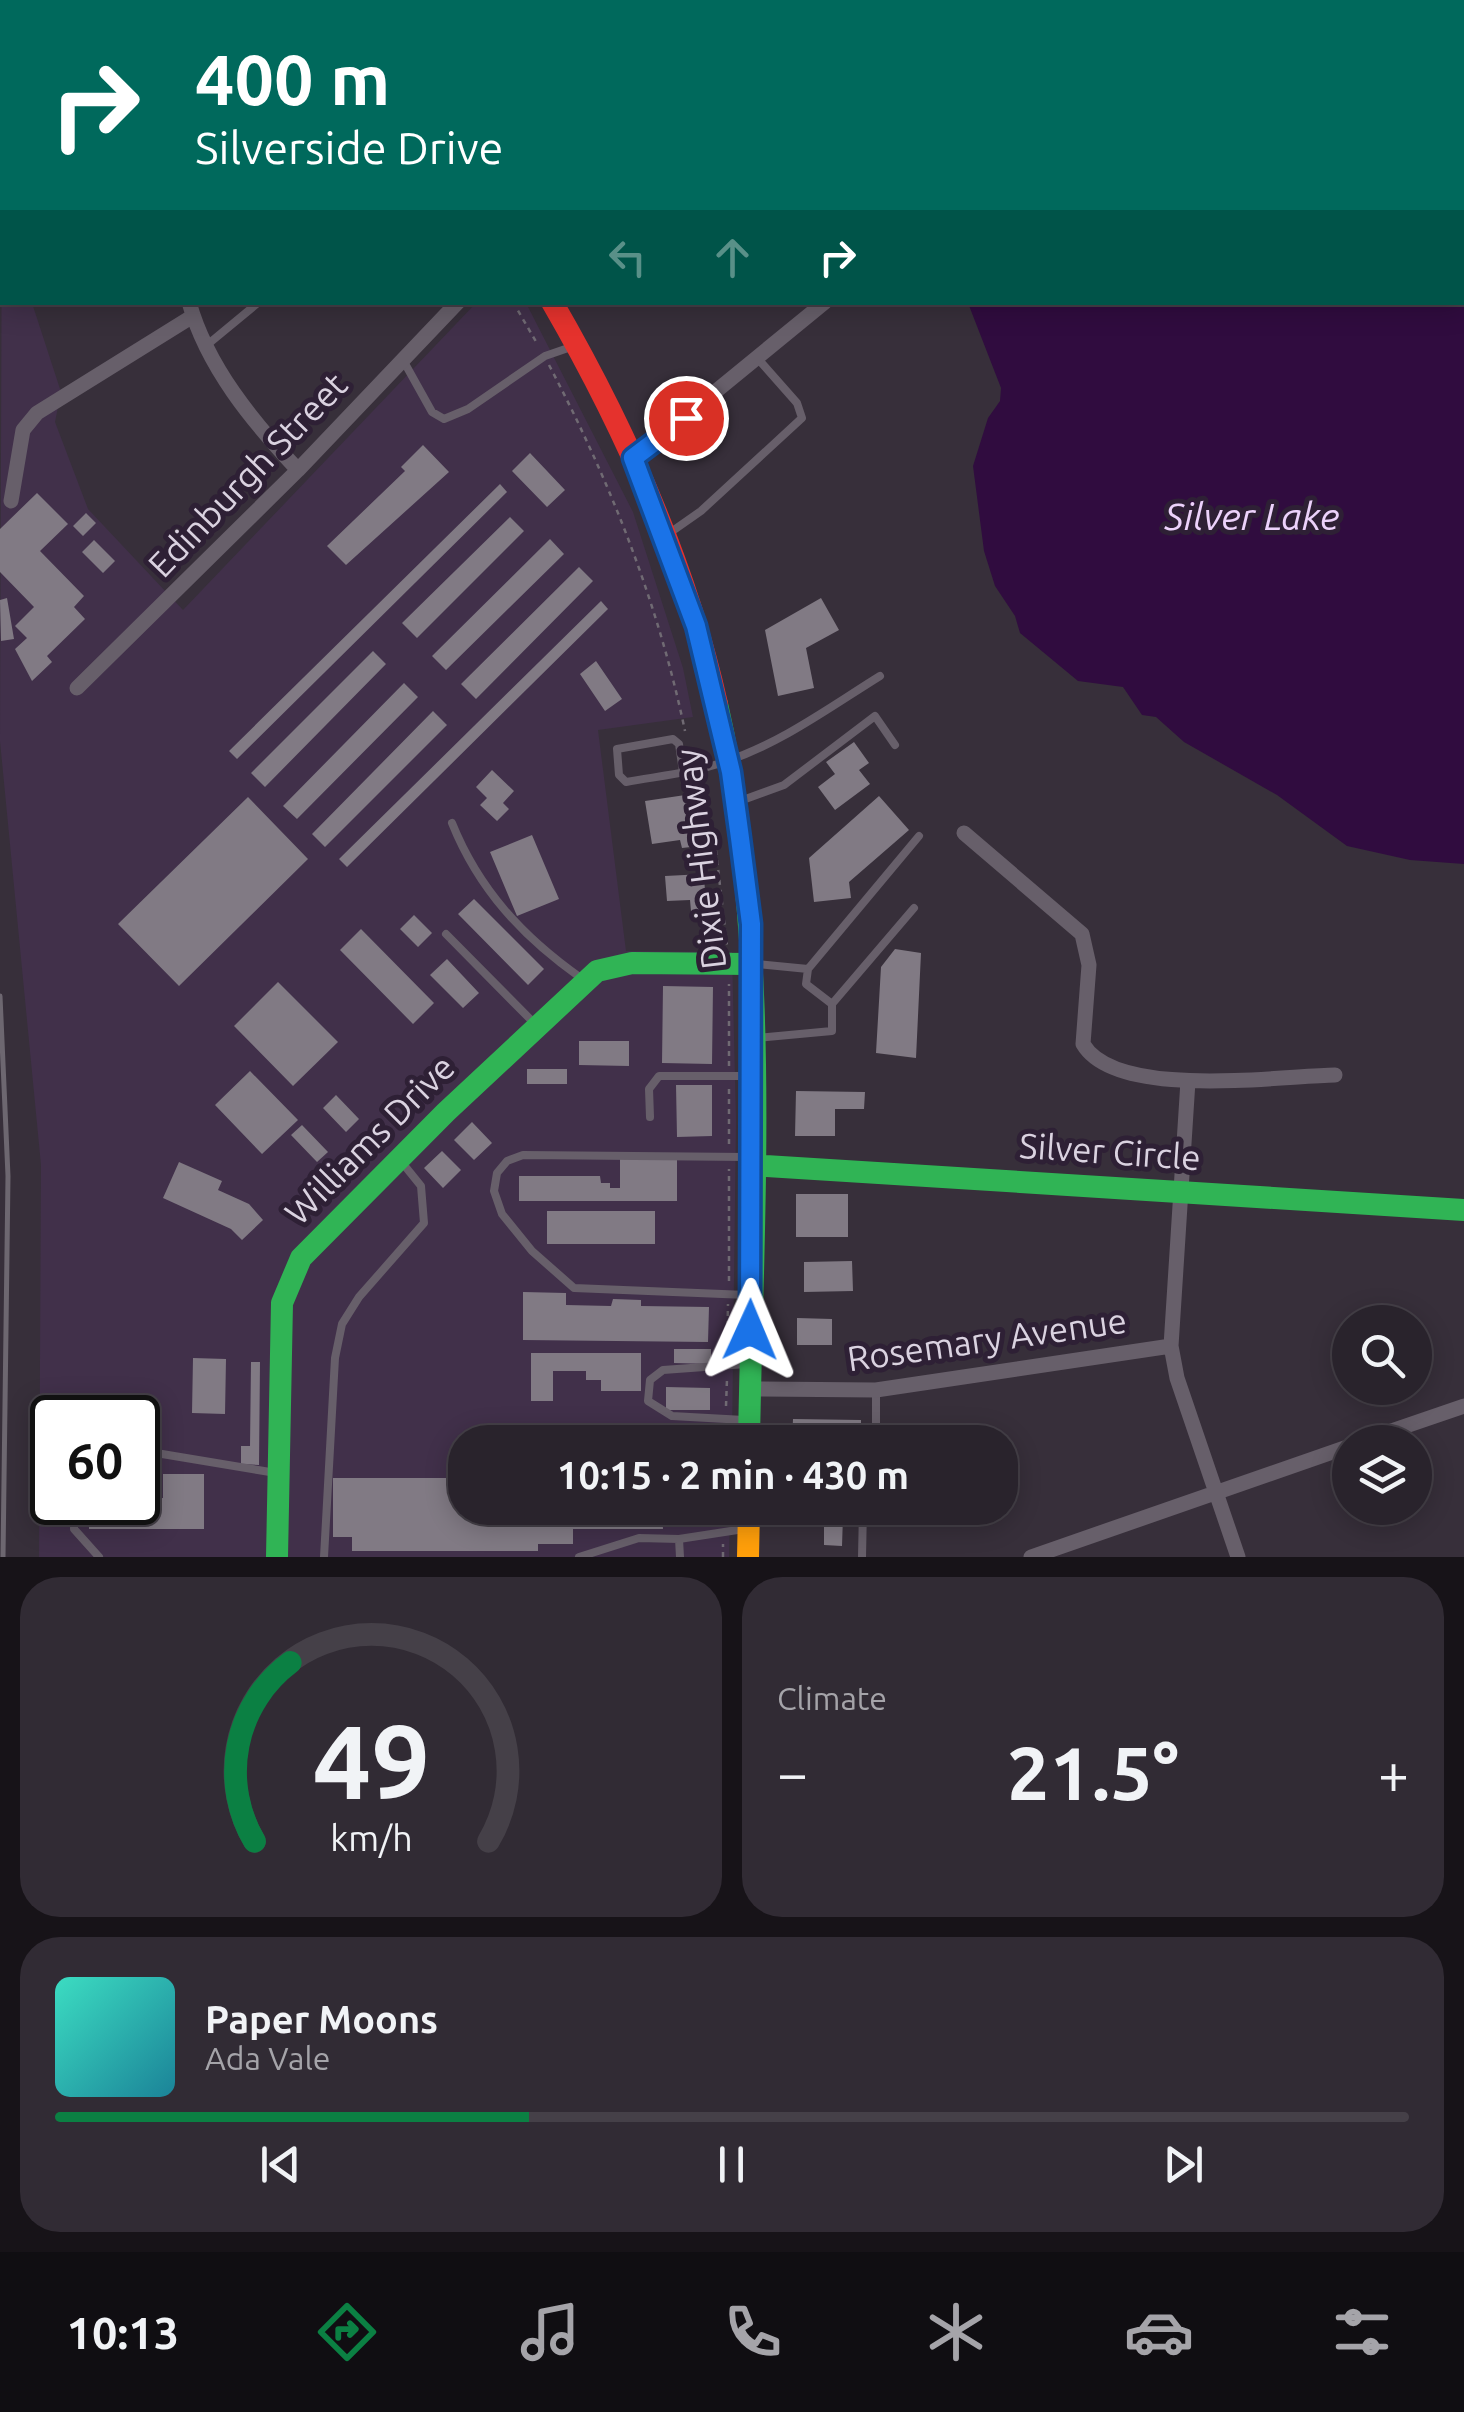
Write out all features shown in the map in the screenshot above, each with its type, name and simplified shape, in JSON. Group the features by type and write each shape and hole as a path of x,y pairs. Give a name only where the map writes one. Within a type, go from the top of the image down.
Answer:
{"street":[{"name":"Edinburgh Street","path":"77,688 298,470 455,305"},
{"path":"633,458 759,360 822,305"},
{"name":"Dixie Highway","path":"562,307 633,458 696,626 736,803 751,924 751,1039 740,1076 744,1159 738,1365 750,1389 742,1425"},
{"path":"12,501 23,430 37,413 191,310 207,345 259,428 298,470"},
{"path":"964,833 1082,934 1089,965 1083,1033 1090,1055 1106,1066 1188,1081 1335,1075"},
{"name":"Williams Drive","path":"277,1557 287,1283 301,1258 536,1025 597,971 632,963 751,964"},
{"path":"1188,1081 1171,1346 1177,1378 1238,1557"},
{"name":"Silver Circle","path":"744,1159 1464,1210"},
{"name":"Rosemary Avenue","path":"750,1389 876,1390 1171,1346"},
{"path":"1409,1425 1464,1406"},
{"path":"1031,1557 1332,1452"},
{"path":"748,1525 748,1557"}],"lane":[{"path":"207,345 255,305"},
{"path":"403,360 432,412 444,419 468,409 544,356 577,344"},
{"path":"664,538 701,511 802,418 797,403 759,360"},
{"path":"688,772 680,744 673,739 617,749 619,775 626,782 688,772 729,761 793,731 880,676"},
{"path":"736,803 784,785 874,716 896,745"},
{"path":"452,824 479,883 504,913 585,981"},
{"path":"832,1004 806,984 808,970 919,836"},
{"path":"751,1039 832,1031 832,1004 914,908"},
{"path":"446,934 536,1025"},
{"path":"751,964 808,970"},
{"path":"650,1117 650,1088 659,1076 740,1076"},
{"path":"740,1294 574,1288 532,1252 502,1214 494,1191 497,1173 507,1161 523,1154 744,1159"},
{"path":"324,1557 335,1358 342,1324 359,1297 424,1223 420,1186 398,1159"},
{"path":"724,1425 672,1416 648,1401 650,1380 664,1370 738,1365"},
{"path":"876,1390 876,1425"},
{"path":"160,1454 279,1474"},
{"path":"74,1525 99,1557"},
{"path":"579,1557 639,1538 680,1539 725,1525"},
{"path":"862,1557 863,1525"},
{"path":"680,1539 680,1557"}],"path":[{"path":"515,305 544,356 624,526 661,635 686,738"},
{"path":"688,772 714,834 726,940"},
{"path":"729,984 740,1076 744,1159 738,1365 741,1425"}],"shaded area":[{"path":"2,305 33,305 61,392 55,422 88,509 183,610 474,305 527,305 633,512 683,668 693,717 598,730 626,951 732,952 736,1120 732,1425 448,1425 448,1525 730,1525 729,1557 39,1557 39,1525 160,1525 160,1395 40,1395 41,1165 0,741"}],"water":[{"name":"Silver Lake","path":"969,305 1464,305 1464,864 1410,860 1347,846 1277,795 1184,742 1156,717 1142,715 1123,687 1078,681 1020,633 1015,616 995,586 984,551 973,466 988,418 1000,401 1001,388"}],"building":[{"path":"423,445 449,472 346,565 327,546 405,471 401,467"},
{"path":"530,453 565,490 547,507 512,471"},
{"path":"500,484 507,492 237,759 229,751"},
{"path":"37,493 68,524 40,551 84,596 74,607 85,619 47,656 52,662 32,681 15,649 27,638 15,626 34,607 0,572 0,529"},
{"path":"86,513 96,523 83,536 73,526"},
{"path":"510,517 524,531 417,638 402,623"},
{"path":"550,539 564,554 446,670 432,656"},
{"path":"94,540 115,561 103,573 82,552"},
{"path":"579,567 593,581 476,699 461,684"},
{"path":"7,598 14,639 1,641 0,600"},
{"path":"821,598 839,630 806,648 814,688 778,696 765,630"},
{"path":"601,601 608,609 347,867 339,859"},
{"path":"373,651 386,664 265,787 251,773"},
{"path":"596,661 622,699 605,711 580,674"},
{"path":"404,683 418,697 297,819 283,806"},
{"path":"433,711 447,725 325,847 312,834"},
{"path":"854,742 869,763 859,770 870,784 835,810 818,787 835,774 826,762"},
{"path":"492,770 514,791 503,803 509,809 497,821 480,805 487,798 476,787"},
{"path":"692,794 700,846 682,848 680,840 652,844 645,801"},
{"path":"879,796 909,830 849,882 851,898 814,902 809,858"},
{"path":"248,797 308,859 179,986 118,924"},
{"path":"532,835 559,899 517,916 490,852"},
{"path":"704,874 706,910 691,911 690,900 667,901 665,876"},
{"path":"474,899 544,969 528,985 458,914"},
{"path":"414,915 432,933 418,947 400,929"},
{"path":"361,929 434,1003 413,1024 340,950"},
{"path":"895,949 921,953 916,1058 876,1053 881,967"},
{"path":"447,959 479,993 463,1008 430,975"},
{"path":"278,982 338,1042 293,1086 234,1026"},
{"path":"663,986 713,987 712,1064 662,1063"},
{"path":"579,1041 629,1041 629,1066 579,1065"},
{"path":"527,1069 567,1069 567,1084 527,1084"},
{"path":"250,1071 298,1120 262,1154 215,1105"},
{"path":"676,1085 712,1085 712,1136 677,1137"},
{"path":"796,1091 865,1092 864,1109 835,1109 835,1136 795,1136"},
{"path":"336,1095 359,1119 346,1132 323,1108"},
{"path":"472,1122 492,1143 474,1160 454,1140"},
{"path":"302,1125 328,1152 317,1162 291,1135"},
{"path":"442,1151 461,1170 443,1188 424,1168"},
{"path":"620,1158 677,1158 677,1201 519,1201 519,1176 600,1176 601,1183 620,1188"},
{"path":"179,1162 222,1181 218,1190 249,1204 263,1220 242,1240 231,1229 163,1198"},
{"path":"796,1194 848,1194 848,1237 796,1237"},
{"path":"547,1211 655,1211 655,1244 547,1244"},
{"path":"852,1261 853,1291 804,1292 804,1262"},
{"path":"523,1292 566,1293 566,1305 611,1306 613,1299 641,1300 641,1306 709,1307 708,1342 523,1340"},
{"path":"797,1318 832,1319 832,1345 797,1345"},
{"path":"674,1349 711,1349 711,1364 674,1363"},
{"path":"531,1353 641,1353 641,1391 601,1391 601,1380 586,1380 586,1371 553,1371 553,1401 531,1401"},
{"path":"193,1358 226,1359 225,1414 192,1413"},
{"path":"251,1362 260,1362 259,1465 241,1464 241,1446 250,1446"},
{"path":"666,1387 710,1388 710,1410 666,1410"},
{"path":"793,1419 861,1420 861,1425 793,1425"},
{"path":"163,1474 204,1474 204,1529 89,1529 89,1525 160,1525"},
{"path":"333,1478 448,1478 448,1525 663,1525 663,1529 573,1529 573,1544 538,1544 538,1551 352,1551 352,1537 333,1537"},
{"path":"824,1525 843,1525 842,1546 824,1545"}],"railway":[{"path":"0,996 8,1176 3,1557"}],"traffic: fast":[{"path":"717,704 746,887 752,979 755,1164 749,1425"},
{"path":"277,1557 282,1303 301,1258 446,1112 597,971 632,963 751,964"},
{"path":"751,1165 1464,1210"}],"traffic: slow":[{"path":"748,1557 749,1525"}],"traffic: jam":[{"path":"554,305 604,398 650,497 688,599 717,704"}],"route":[{"path":"686,418 633,458 696,626 731,772 740,838 751,924 750,1330"}]}
